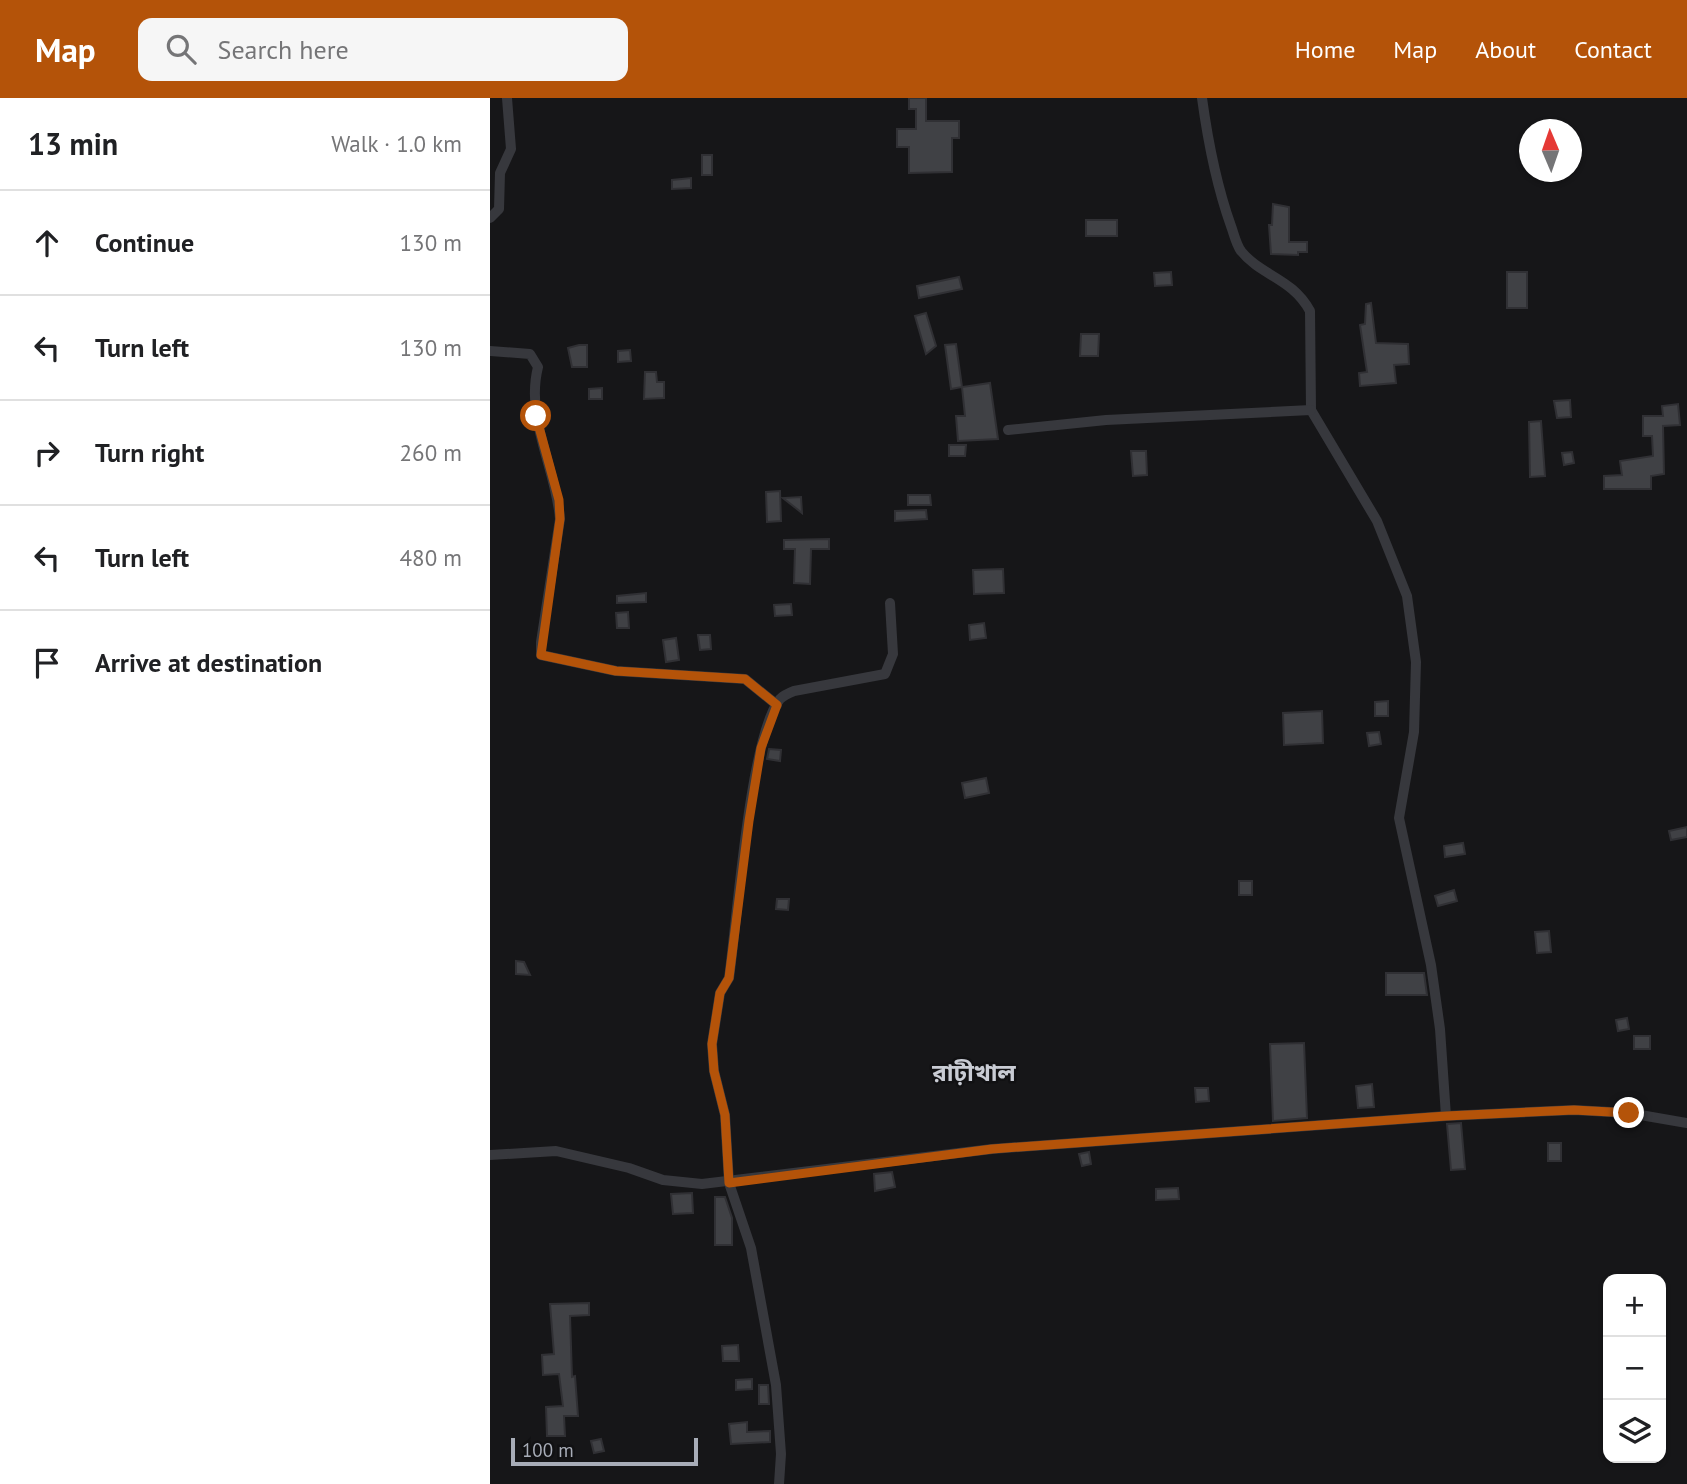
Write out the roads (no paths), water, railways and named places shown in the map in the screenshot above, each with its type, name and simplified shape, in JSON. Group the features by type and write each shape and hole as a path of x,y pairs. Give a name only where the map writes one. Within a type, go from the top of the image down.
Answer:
{"street":[{"path":"490,218 499,209 500,173 511,149 507,98"},
{"path":"1202,98 1218,189 1239,249 1256,266 1275,274 1303,298 1310,310 1311,410 1377,522 1407,596 1416,662 1414,732 1399,818 1431,965 1440,1028 1446,1116"},
{"path":"490,351 530,354 538,367 535,380 536,416 559,500 560,519 541,655 616,671 745,679 777,705"},
{"path":"1008,430 1106,420 1311,410"},
{"path":"779,1484 781,1454 776,1385 751,1248 729,1183 725,1115 714,1071 712,1044 720,993 729,978 761,748 777,705 782,696 794,691 885,674 893,654 890,603"},
{"path":"490,1155 556,1151 629,1168 663,1180 729,1183 992,1149 1446,1116 1574,1110 1629,1113 1687,1123"}],"district":[{"name":"রাঢ়ীখাল","path":"974,1073"}]}
